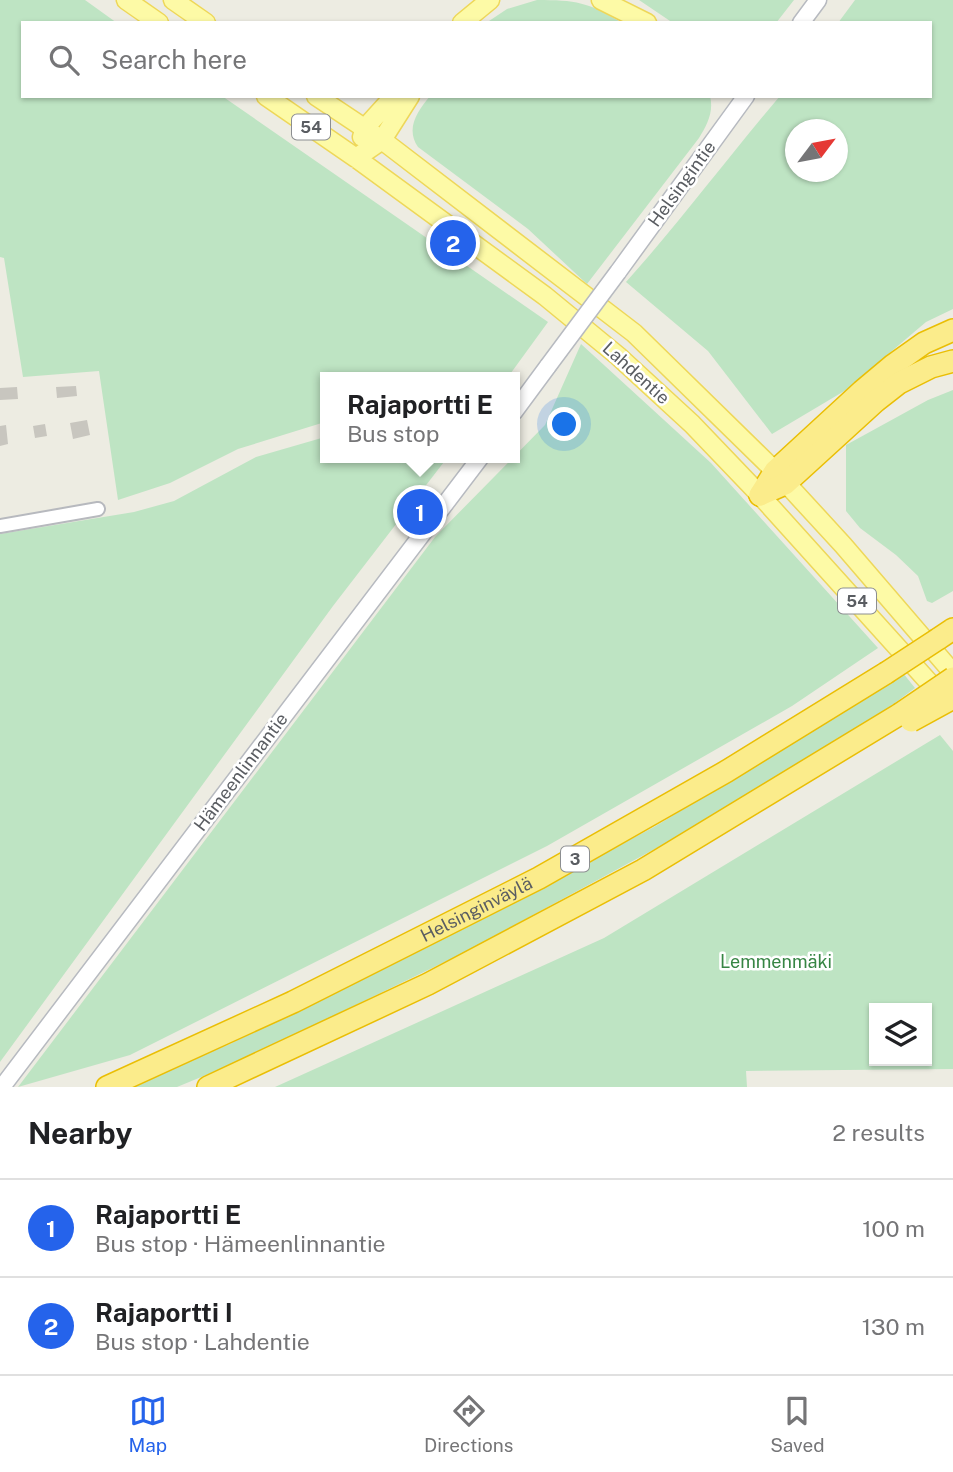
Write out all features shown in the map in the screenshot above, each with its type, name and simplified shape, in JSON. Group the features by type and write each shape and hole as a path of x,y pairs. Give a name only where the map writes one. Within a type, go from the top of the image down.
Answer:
{"highway":[{"path":"780,478 893,365 924,343 953,330"},
{"path":"760,495 899,383 932,367 953,361"},
{"name":"Helsinginväylä","path":"107,1087 293,1002 539,878 727,771 946,634"},
{"name":"3","path":"208,1087 428,984 643,870 859,740 903,719 953,675"},
{"path":"903,719 953,698"}],"main road":[{"path":"126,0 156,21"},
{"path":"173,0 203,21"},
{"path":"464,21 490,0"},
{"path":"601,0 643,21"},
{"path":"802,21 818,0"},
{"name":"Lahdentie","path":"269,98 356,158 565,312 692,424 760,495 953,710"},
{"name":"Lahdentie","path":"319,98 382,140 635,333 843,545 953,675"},
{"path":"356,158 365,128 392,98"},
{"path":"356,158 382,140 409,98"},
{"name":"Helsingintie","path":"520,404 745,98"},
{"name":"Hämeenlinnantie","path":"2,1087 476,463"}],"street":[{"path":"0,526 98,509"}],"green space":[{"path":"0,0 85,0 114,21 21,21 21,98 225,98 548,322 512,372 320,372 320,424 238,449 170,483 118,500 99,371 23,377 4,258 0,257"},
{"path":"537,0 562,1 581,4 618,21 489,21 507,9"},
{"path":"639,0 794,0 778,21 670,21"},
{"path":"855,0 953,0 953,309 926,322 846,390 772,434 708,351 626,282 778,98 932,98 932,21 839,21"},
{"path":"429,98 710,98 711,107 699,138 587,284 528,229 418,147 414,140 413,126"},
{"path":"581,344 711,463 878,648 792,706 547,846 130,1055 18,1087 435,537 508,463 520,463 520,450 545,425"},
{"path":"953,390 953,591 932,603 927,601 918,576 896,555 860,528 846,511 846,445 928,400"},
{"path":"320,438 320,463 443,463 333,606 0,1062 0,534 134,512 174,501 256,457"},
{"path":"903,673 915,688 876,717 664,844 461,954 240,1061 177,1087 125,1087 230,1044 450,935 654,827 864,700"},
{"name":"Lemmenmäki","path":"940,735 953,751 953,1069 746,1071 747,1087 275,1087 604,938"}],"building":[{"path":"76,386 77,396 57,398 56,387"},
{"path":"17,387 18,399 0,400 0,388"},
{"path":"87,420 90,435 73,439 70,423"},
{"path":"45,424 47,436 35,438 33,426"},
{"path":"6,425 8,444 0,446 0,426"}],"place":[{"name":"Rajaportti I","path":"453,243"},
{"name":"Rajaportti E","path":"420,512"}]}
